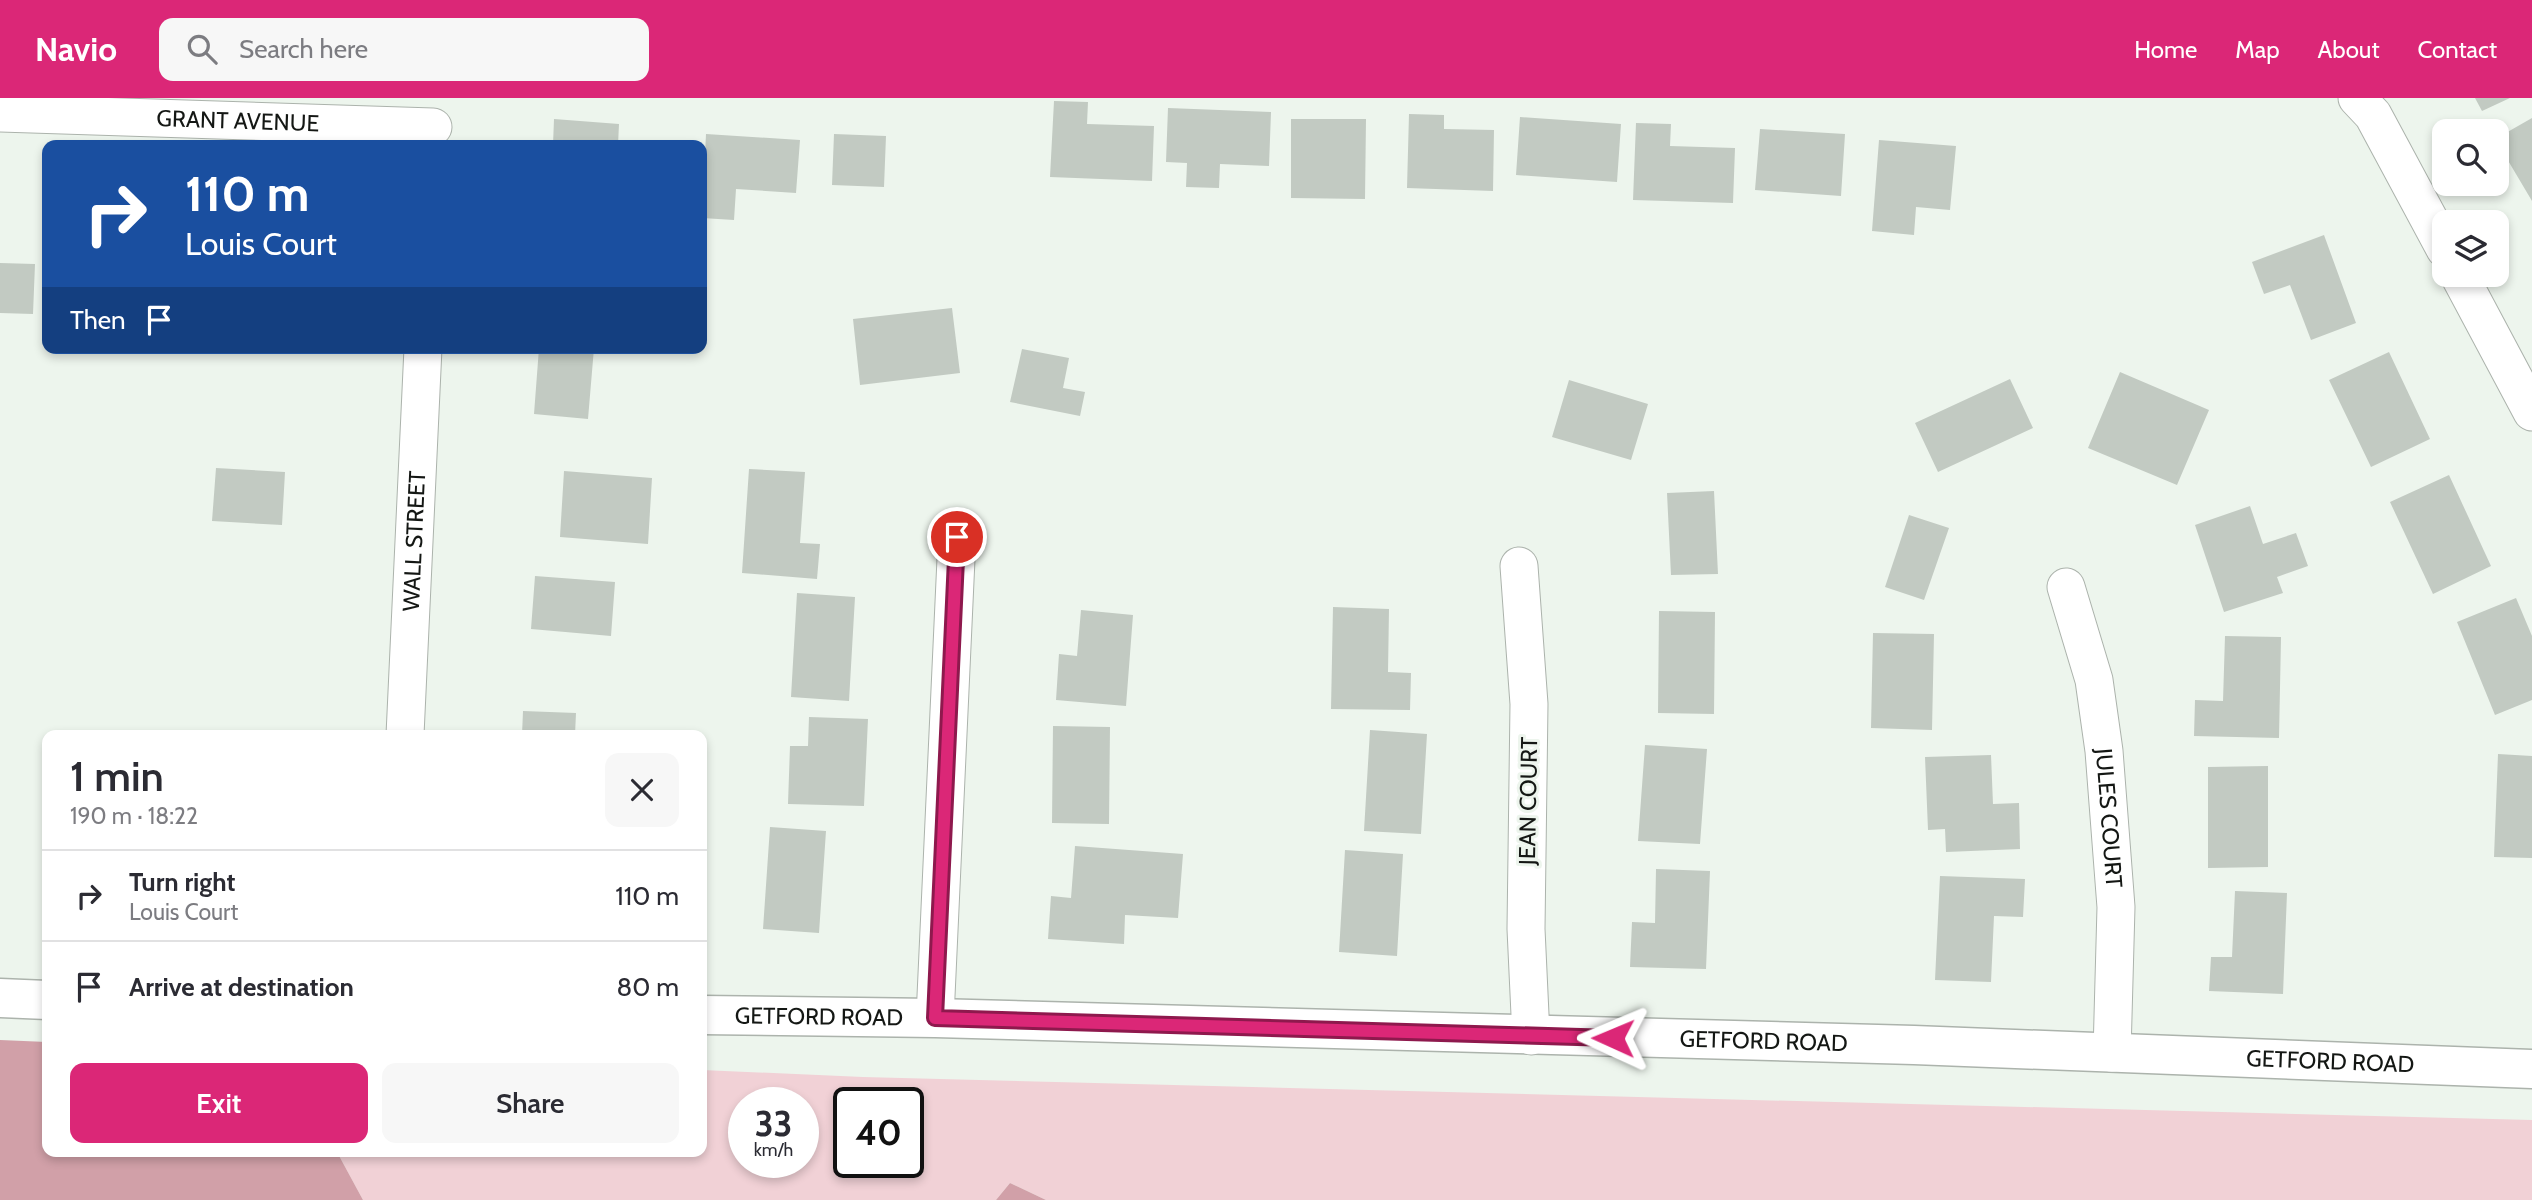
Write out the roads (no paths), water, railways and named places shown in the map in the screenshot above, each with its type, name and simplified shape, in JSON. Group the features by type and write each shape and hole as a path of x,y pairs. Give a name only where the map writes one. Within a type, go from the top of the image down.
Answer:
{"street":[{"path":"2357,98 2374,115 2432,224"},
{"name":"GRANT AVENUE","path":"0,113 433,124"},
{"path":"2465,287 2532,412"},
{"name":"WALL STREET","path":"405,730 423,354"},
{"path":"935,1018 957,537"},
{"name":"JEAN COURT","path":"1519,566 1530,704 1526,929 1531,1036"},
{"name":"JULES COURT","path":"2066,587 2094,680 2104,751 2116,907 2112,1053"},
{"path":"0,998 42,1000"},
{"name":"GETFORD ROAD","path":"707,1015 935,1018 1914,1045 2532,1069"}]}
